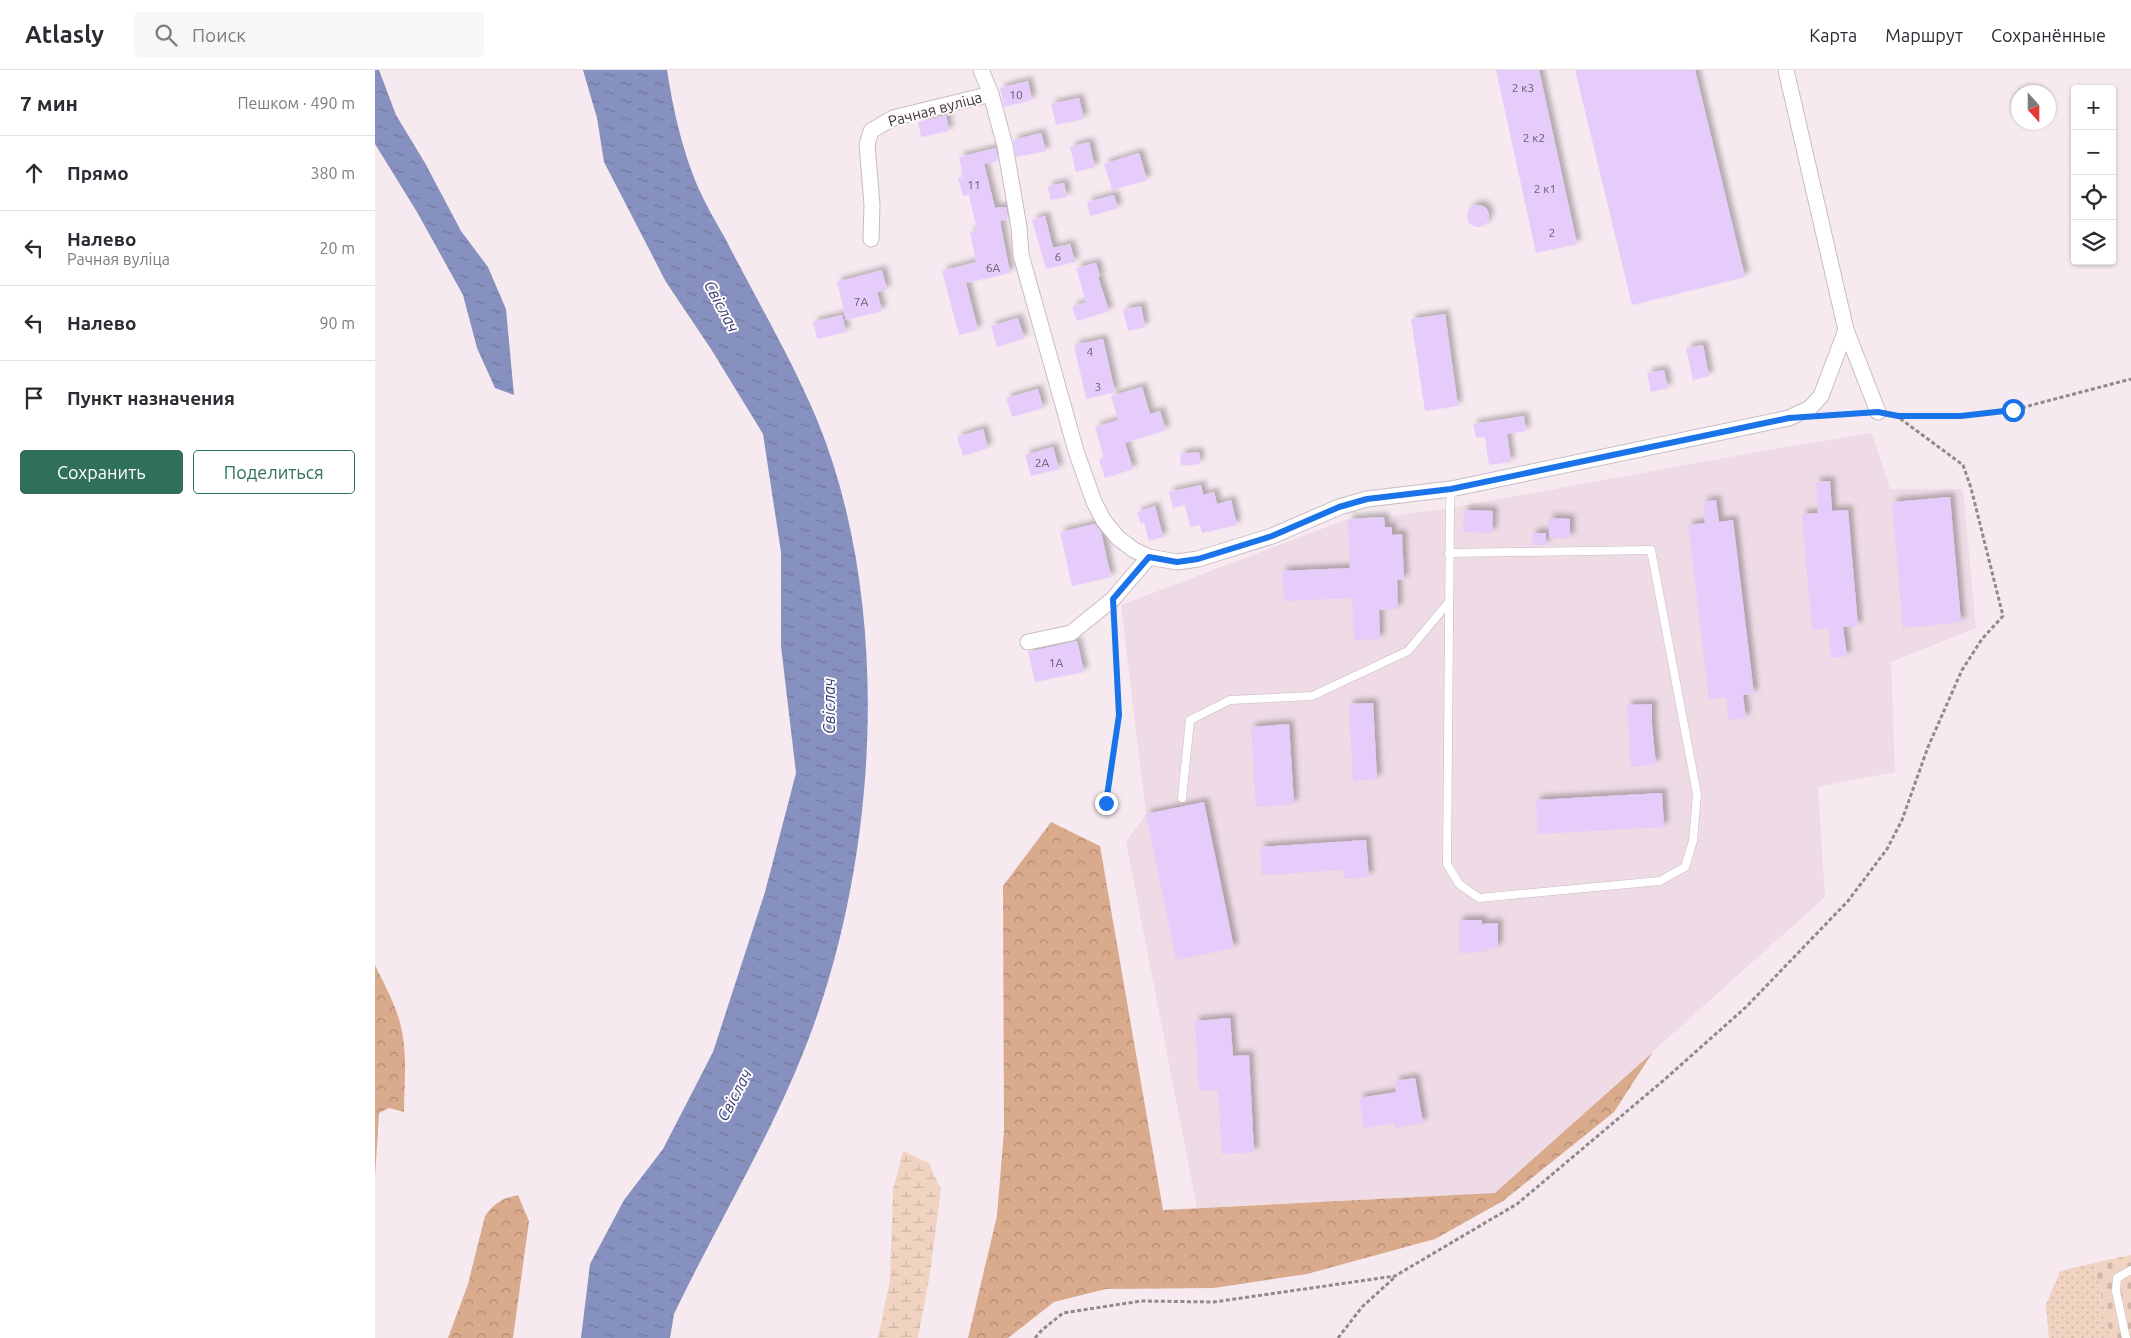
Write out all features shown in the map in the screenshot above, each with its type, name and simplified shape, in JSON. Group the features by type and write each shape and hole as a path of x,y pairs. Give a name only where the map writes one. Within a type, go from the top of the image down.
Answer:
{"street":[{"path":"981,70 991,94 1005,146 1019,226 1021,255 1076,451 1094,502 1104,521 1118,538 1134,550 1149,557 1177,562 1198,559 1272,536 1339,507 1367,499 1451,489 1789,418 1809,408 1821,396 1846,330"},
{"path":"1786,70 1846,330 1878,412"},
{"name":"Рачная вуліца","path":"871,238 872,205 867,145 871,131 893,118 991,94"},
{"path":"1028,642 1071,633 1113,599 1149,557"}],"lane":[{"path":"1449,553 1651,550 1697,794 1693,841 1685,867 1659,881 1479,898 1459,884 1447,864 1448,604 1449,553 1451,489"},
{"path":"1182,798 1190,720 1230,700 1312,696 1408,651 1448,604"},
{"path":"2126,1338 2116,1291 2117,1278 2131,1270"}],"path":[{"path":"1814,416 1878,412 1898,416 1981,415 2013,410 2131,379"},
{"path":"1338,1338 1362,1307 1395,1276 1517,1204 1664,1080 1746,1007 1848,901 1887,849 1902,820 1950,694 1982,639 2003,616 1963,464 1898,416"},
{"path":"1106,803 1119,715 1113,599"},
{"path":"1035,1338 1063,1313 1141,1302 1213,1302 1395,1276"}],"shaded area":[{"path":"1872,433 1890,489 1963,489 1976,628 1891,662 1895,772 1818,787 1825,897 1495,1193 1197,1208 1126,842 1146,814 1121,605 1348,519 1384,517 1450,508"}],"green space":[{"path":"1051,822 1100,846 1163,1210 1495,1193 1653,1052 1614,1112 1503,1201 1435,1239 1307,1274 1214,1288 1106,1289 1054,1302 1008,1338 968,1338 997,1216 1004,1130 1003,886"},
{"path":"375,965 399,1019 403,1038 405,1065 404,1112 389,1108 379,1113 375,1178"},
{"path":"903,1151 929,1163 941,1190 929,1279 918,1338 878,1338 890,1280 893,1190"},
{"path":"518,1195 529,1221 513,1338 448,1338 468,1284 485,1216 499,1202"},
{"path":"2131,1255 2131,1338 2111,1338 2094,1263"},
{"path":"2094,1263 2111,1338 2049,1338 2046,1305 2060,1271"}],"water":[{"path":"375,70 379,70 396,115 425,163 461,231 488,267 506,309 514,395 495,388 477,348 463,295 417,212 375,144"},
{"name":"Свіслач","path":"583,70 667,70 679,129 697,185 785,352 818,422 841,492 857,567 866,645 868,724 863,803 852,881 835,956 813,1027 799,1064 783,1101 674,1314 670,1338 581,1338 590,1264 624,1200 663,1149 713,1052 765,892 796,773 781,646 781,552 763,434 711,349 666,282 604,162 597,118"}],"building":[{"path":"1496,70 1539,70 1577,244 1536,253"},
{"path":"1575,70 1695,70 1745,277 1632,305"},
{"path":"1028,81 1032,100 1004,107 1000,88"},
{"path":"1079,98 1084,119 1056,125 1051,104"},
{"path":"946,115 949,131 921,137 918,122"},
{"path":"1041,133 1046,151 1016,157 1013,140"},
{"path":"1089,142 1095,167 1076,172 1070,147"},
{"path":"996,148 998,161 984,164 995,208 1006,207 1008,219 1000,221 1010,273 966,283 978,330 959,335 942,271 976,262 970,232 977,230 969,195 963,196 958,178 963,177 959,157"},
{"path":"1139,153 1147,180 1112,190 1104,164"},
{"path":"1064,183 1067,197 1050,200 1048,186"},
{"path":"1114,195 1118,208 1090,216 1087,202"},
{"path":"1478,205 1486,208 1489,216 1486,224 1478,227 1470,224 1467,216 1470,208"},
{"path":"1045,216 1053,248 1070,244 1075,262 1046,269 1032,220"},
{"path":"1096,263 1100,276 1098,277 1109,311 1077,321 1072,307 1086,302 1076,268"},
{"path":"882,270 887,290 877,292 882,311 846,320 837,282"},
{"path":"1141,306 1145,327 1128,331 1123,310"},
{"path":"1445,314 1458,406 1425,411 1411,319"},
{"path":"842,315 846,332 817,339 813,322"},
{"path":"1018,318 1024,338 997,347 991,326"},
{"path":"1103,339 1115,392 1086,399 1074,345"},
{"path":"1703,345 1709,376 1693,380 1686,348"},
{"path":"1664,370 1668,388 1651,392 1647,373"},
{"path":"1142,387 1150,414 1160,411 1166,430 1125,443 1133,469 1105,478 1099,460 1104,458 1095,427 1118,420 1111,396"},
{"path":"1038,389 1043,408 1012,417 1006,398"},
{"path":"1524,416 1526,431 1507,434 1511,462 1489,465 1485,437 1476,438 1473,424"},
{"path":"983,429 988,448 963,456 957,437"},
{"path":"1053,447 1059,469 1031,476 1025,455"},
{"path":"1199,452 1200,464 1181,466 1180,454"},
{"path":"1830,481 1832,511 1848,510 1858,626 1843,627 1847,656 1831,658 1829,628 1812,630 1802,514 1818,513 1816,482"},
{"path":"1201,485 1203,495 1214,492 1217,504 1231,500 1237,525 1202,533 1200,525 1190,527 1185,505 1173,508 1169,492"},
{"path":"1950,497 1961,622 1903,628 1892,502"},
{"path":"1716,500 1719,522 1733,520 1754,694 1743,695 1746,718 1729,720 1726,697 1709,699 1688,525 1705,523 1703,502"},
{"path":"1155,506 1163,537 1149,541 1144,523 1141,524 1137,512"},
{"path":"1464,510 1493,511 1492,533 1463,532"},
{"path":"1384,517 1385,527 1392,527 1392,535 1402,534 1404,580 1397,580 1398,609 1379,610 1380,639 1354,640 1352,598 1284,601 1282,571 1350,568 1348,519"},
{"path":"1549,518 1570,519 1570,538 1549,538"},
{"path":"1095,524 1101,532 1111,577 1072,586 1060,532"},
{"path":"1532,533 1546,533 1546,545 1533,545"},
{"path":"1077,641 1084,672 1035,682 1028,652"},
{"path":"1373,703 1377,779 1353,781 1349,704"},
{"path":"1652,704 1656,764 1631,767 1627,705"},
{"path":"1289,724 1294,804 1256,807 1251,727"},
{"path":"1662,793 1664,827 1538,834 1536,800"},
{"path":"1204,802 1234,948 1176,960 1146,814"},
{"path":"1366,840 1369,877 1345,879 1344,870 1262,875 1260,847"},
{"path":"1459,920 1482,920 1482,924 1498,923 1498,948 1483,949 1483,952 1459,953"},
{"path":"1230,1018 1233,1056 1249,1055 1254,1152 1222,1154 1218,1090 1199,1091 1195,1021"},
{"path":"1415,1078 1423,1123 1395,1128 1395,1123 1364,1128 1359,1098 1396,1092 1395,1081"}],"route":[{"path":"1106,803 1119,715 1113,599 1149,557 1177,562 1198,559 1272,536 1339,507 1367,499 1411,492 1451,489 1789,418 1878,412 1898,416 1961,416 2013,410"}]}
